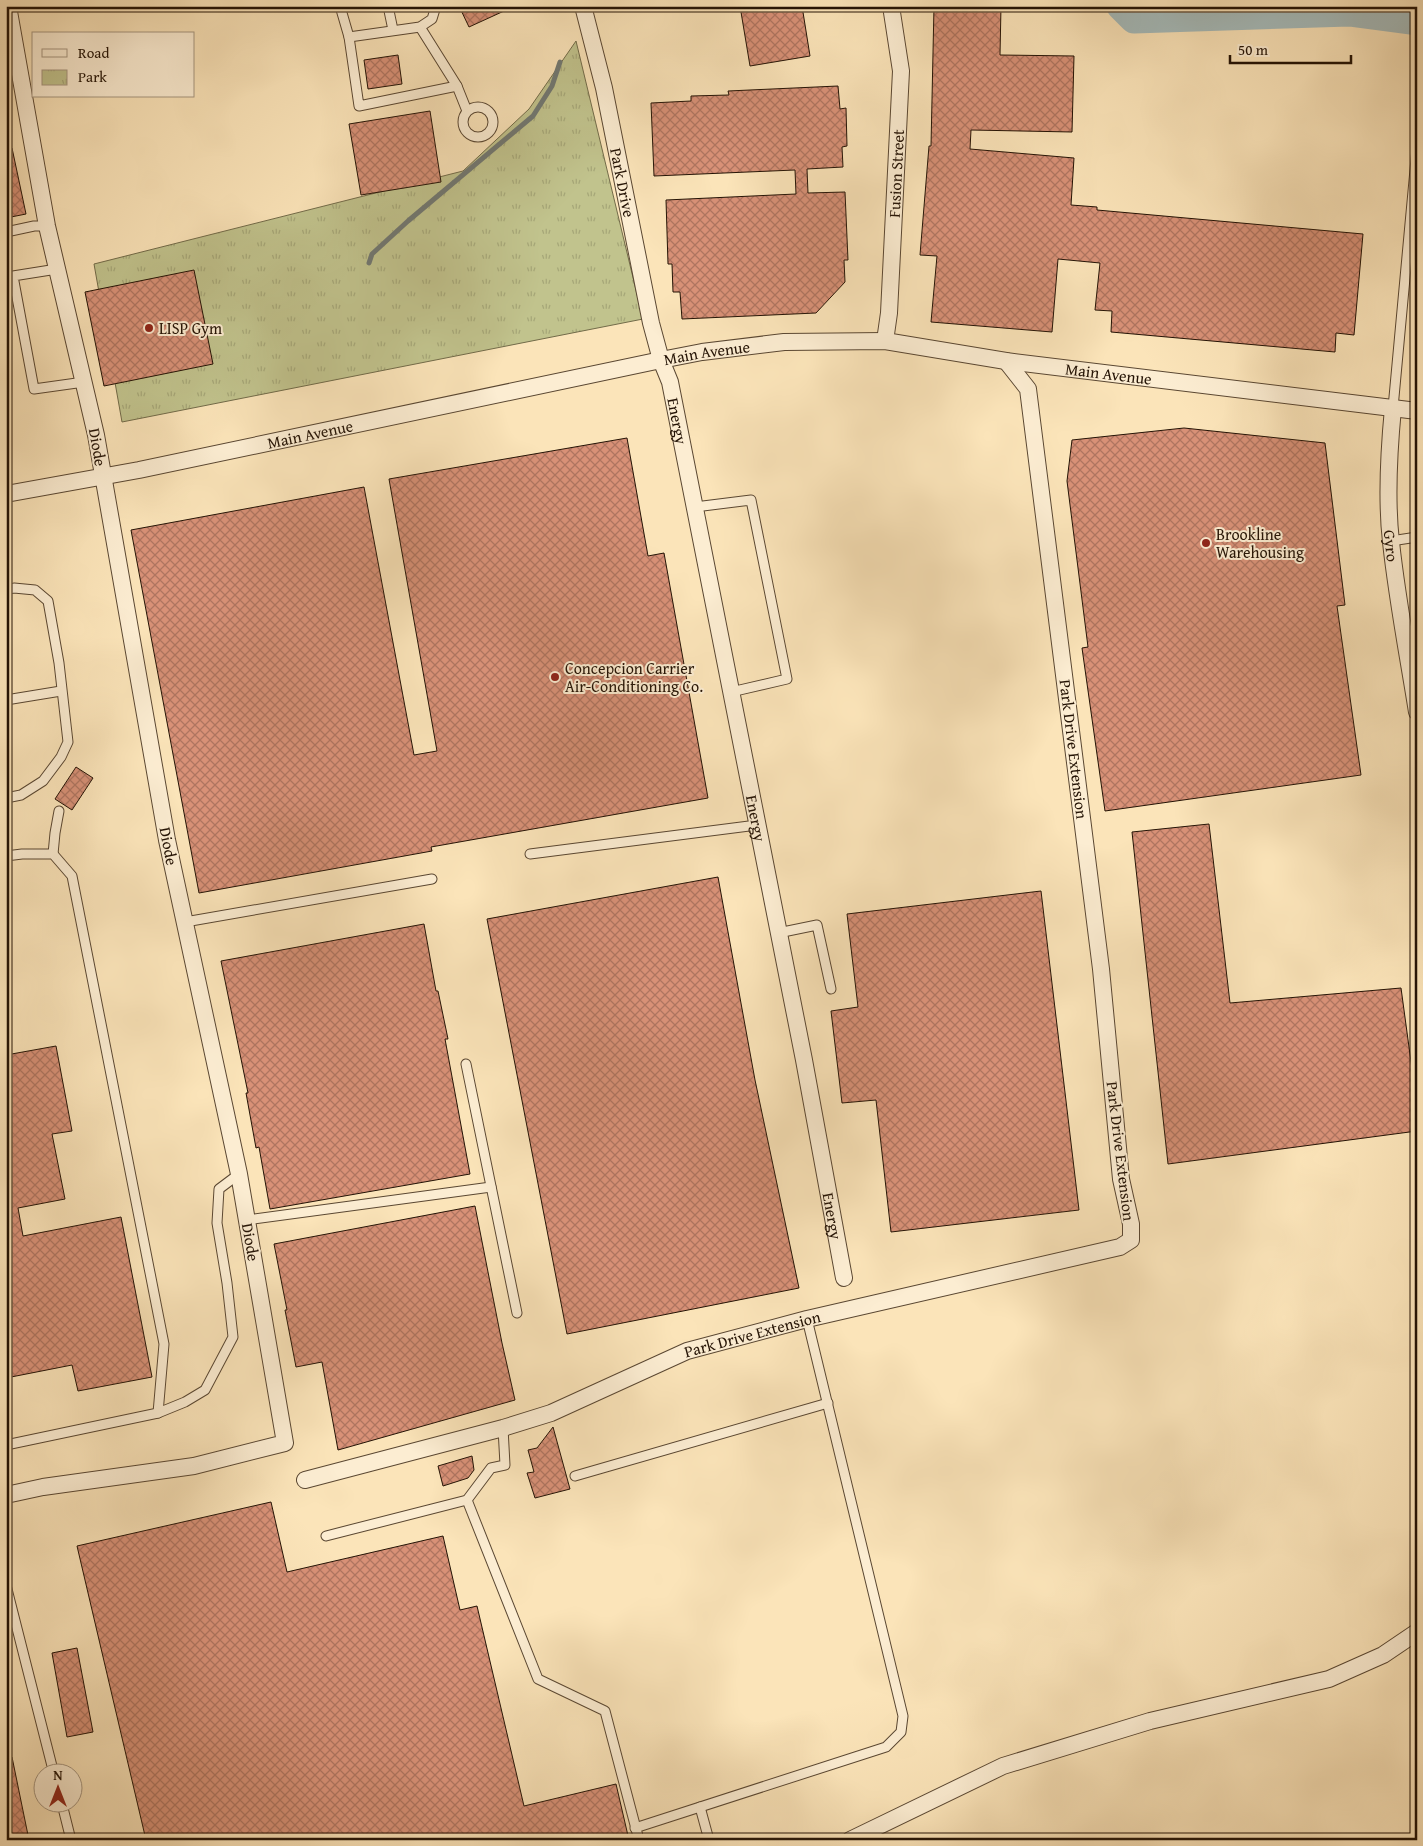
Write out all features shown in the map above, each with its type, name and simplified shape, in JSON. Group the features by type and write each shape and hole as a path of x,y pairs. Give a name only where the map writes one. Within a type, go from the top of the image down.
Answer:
{"street":[{"name":"Park Drive","path":"583,6 604,88 651,323 661,360"},
{"name":"Fusion Street","path":"885,341 889,313 901,71 892,6"},
{"name":"Diode","path":"6,1495 43,1487 194,1466 285,1443 239,1174 167,840 96,435 47,226 8,17"},
{"name":"Main Avenue","path":"6,494 103,477 661,360 702,352 784,342 885,341 1006,361 1417,411"},
{"name":"Energy","path":"661,360 670,382 804,1060 844,1278"},
{"name":"Park Drive Extension","path":"305,1480 503,1428 551,1413 687,1350 807,1319 1120,1247 1131,1240 1131,1224 1121,1179 1101,969 1028,389 1006,361"},
{"name":"Gyro","path":"1393,408 1390,434 1389,508 1391,541 1417,711"},
{"path":"850,1840 1004,1766 1150,1721 1328,1679 1383,1655 1417,1632"}],"lane":[{"path":"340,6 349,37 359,106 456,86"},
{"path":"388,6 393,30"},
{"path":"349,37 420,27 432,19 436,6"},
{"path":"420,27 456,86 467,111"},
{"path":"1393,408 1417,148"},
{"path":"6,232 34,226 47,226"},
{"path":"57,269 13,276 34,389 84,382"},
{"path":"695,508 751,500 787,679 731,692"},
{"path":"1391,541 1417,537"},
{"path":"6,590 14,588 35,590 48,601 59,663 68,742 61,757 43,781 21,795 6,798"},
{"path":"6,700 62,691"},
{"path":"59,811 53,854 72,876 164,1344 158,1413"},
{"path":"530,854 757,825"},
{"path":"6,856 53,854"},
{"path":"185,922 432,879"},
{"path":"778,934 818,925 831,989"},
{"path":"466,1064 517,1313"},
{"path":"6,1445 158,1413 185,1402 205,1390 232,1337 227,1282 216,1223 219,1189 239,1174"},
{"path":"247,1220 491,1186"},
{"path":"636,1828 886,1747 901,1732 903,1716 807,1319"},
{"path":"575,1476 828,1403"},
{"path":"326,1536 467,1500 491,1468 505,1465 503,1428"},
{"path":"467,1500 538,1679 605,1712 638,1840"},
{"path":"6,1585 51,1764"},
{"path":"700,1807 709,1840"},
{"path":"64,1814 71,1840"}],"green space":[{"path":"576,41 643,319 122,422 94,264 463,171 529,109"}],"building":[{"path":"459,6 515,6 469,27"},
{"path":"740,6 802,6 810,56 750,66"},
{"path":"934,6 1001,6 1000,55 1074,56 1072,132 971,130 970,149 1074,158 1071,205 1097,207 1097,210 1363,234 1354,335 1336,333 1335,352 1111,332 1112,311 1095,310 1100,263 1058,259 1052,332 931,322 937,256 920,255 929,146 931,146"},
{"path":"398,55 402,84 368,89 364,60"},
{"path":"838,86 840,109 846,108 847,146 842,147 843,167 807,169 808,193 845,192 848,260 844,260 845,282 816,313 682,319 680,292 673,292 672,264 668,264 666,200 796,194 795,170 654,176 651,103 691,101 691,96 729,95 728,91"},
{"path":"430,111 441,182 361,195 349,124"},
{"path":"12,148 26,214 6,218 6,149"},
{"name":"LISP Gym","path":"194,270 213,364 104,386 85,292"},
{"path":"1184,428 1325,443 1345,605 1337,606 1361,775 1105,811 1082,648 1088,647 1067,481 1072,440"},
{"path":"627,438 648,556 664,553 708,798 431,847 432,851 199,893 131,530 364,487 414,755 437,751 389,479"},
{"path":"76,767 93,778 72,810 55,799"},
{"path":"1209,824 1230,1003 1401,988 1417,1106 1417,1131 1168,1164 1132,832"},
{"path":"718,877 755,1080 799,1288 567,1334 487,919"},
{"path":"1041,891 1079,1210 891,1232 876,1100 842,1103 831,1011 858,1007 847,914"},
{"path":"424,924 436,991 438,991 448,1039 445,1039 470,1174 270,1209 259,1147 256,1148 246,1093 248,1093 221,961"},
{"path":"56,1046 72,1131 52,1134 65,1199 18,1208 23,1236 121,1217 152,1377 78,1391 72,1365 6,1378 6,1055"},
{"path":"475,1206 515,1400 338,1450 322,1362 296,1367 274,1244"},
{"path":"553,1427 570,1489 535,1498 527,1473 534,1472 528,1450 537,1448"},
{"path":"472,1456 474,1470 468,1478 443,1486 438,1466"},
{"path":"271,1502 287,1572 443,1536 460,1610 477,1606 524,1806 616,1784 629,1840 146,1840 77,1546"},
{"path":"77,1648 93,1732 67,1737 52,1653"},
{"path":"12,1757 29,1840 6,1840 6,1758"}],"waterway":[{"path":"1121,6 1134,19 1349,12 1417,21"},
{"path":"369,263 372,254 408,221 533,116 552,86 560,62"}],"place":[{"name":"LISP Gym","path":"149,328"},
{"name":"Brookline Warehousing","path":"1206,543"},
{"name":"Concepcion Carrier Air-Conditioning Co.","path":"555,677"}]}
